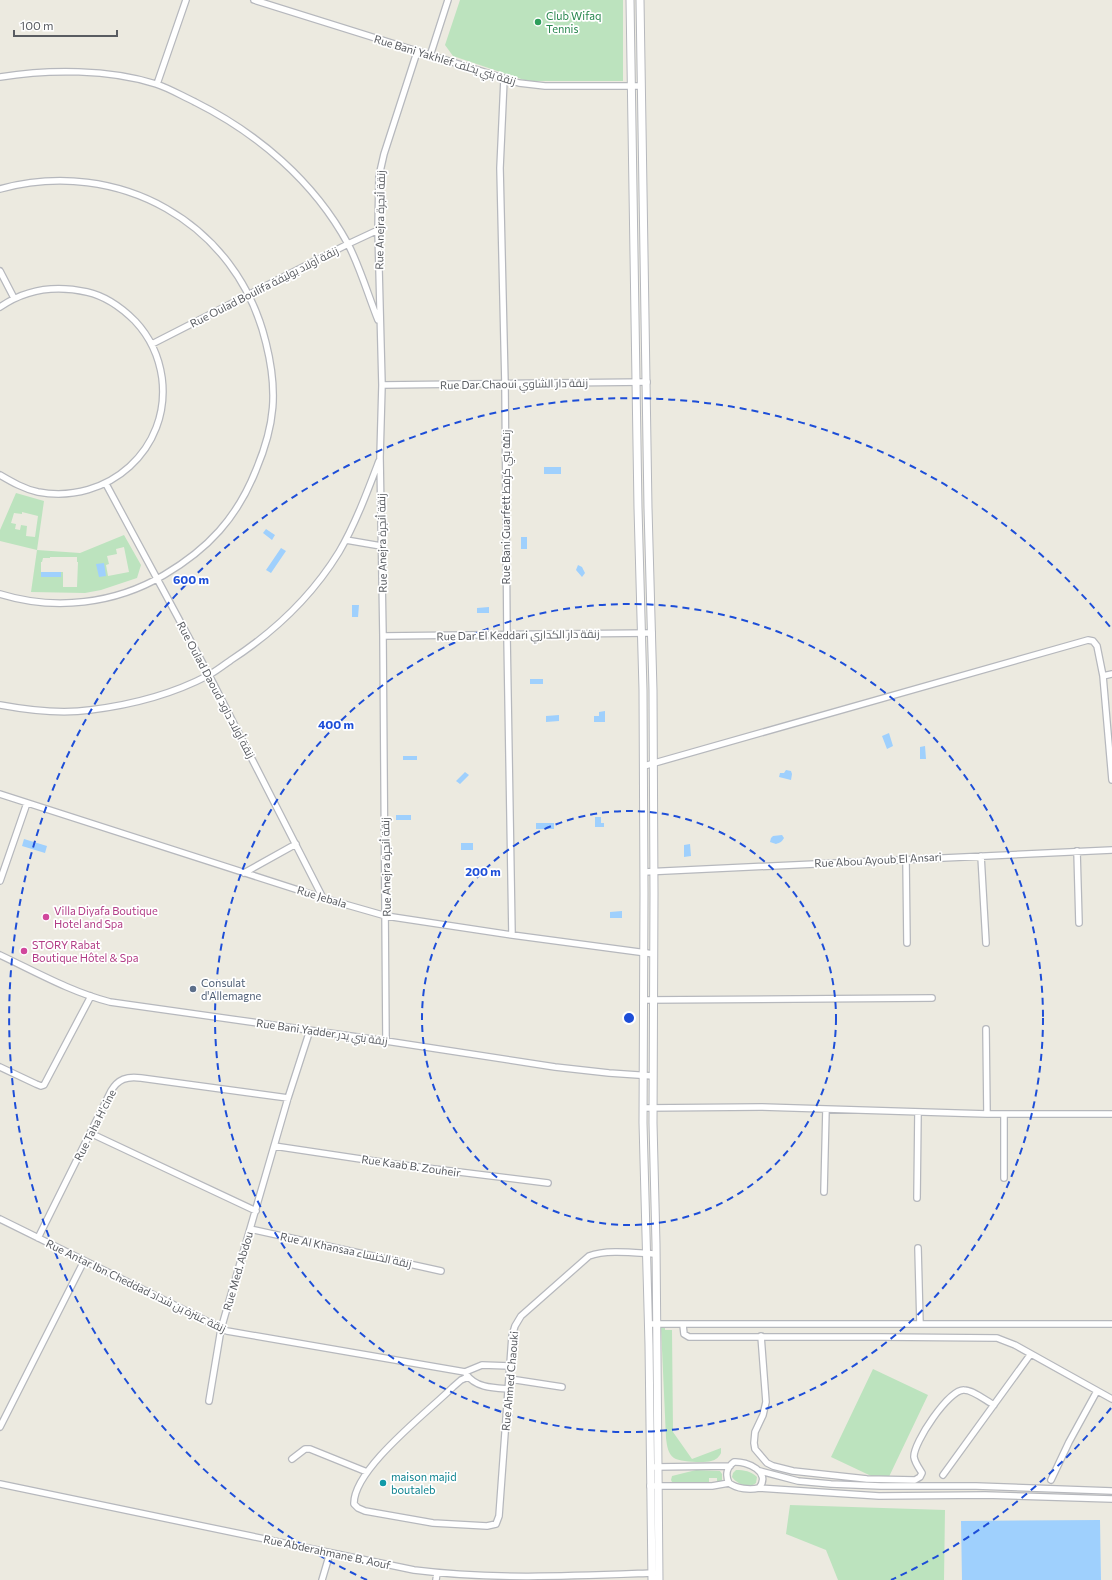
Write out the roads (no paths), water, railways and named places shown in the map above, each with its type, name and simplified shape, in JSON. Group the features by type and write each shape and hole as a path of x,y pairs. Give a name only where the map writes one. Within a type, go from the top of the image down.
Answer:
{"street":[{"path":"157,84 186,0"},
{"name":"Rue Bani Yakhlef زنقة بني يخلف","path":"254,0 504,79 533,86 642,86"},
{"path":"430,56 448,0"},
{"path":"630,0 644,766 643,1108 650,1486 655,1576"},
{"path":"640,0 648,508 652,633 654,871 653,1108 658,1467 655,1576"},
{"name":"Rue Anejra زنقة أنجرة","path":"386,1041 386,916 380,457 382,385 379,324 378,230 379,176 381,164 417,52"},
{"path":"0,77 54,71 84,72 122,77 157,84 209,109 261,143 281,160 314,194 325,208 348,244 379,324"},
{"name":"Rue Bani Guarfett زنقة بني كرفط","path":"504,79 500,168 505,384 507,636 512,935"},
{"path":"0,189 38,181 68,181 120,189 156,202 190,223 218,250 249,295 263,331 269,355 274,387 273,410 269,437 251,484 228,522 212,540 192,556 157,579 118,595 76,603 41,603 25,601 0,594"},
{"name":"Rue Oulad Boulifa زنقة أولاد بوليفة","path":"152,344 378,230"},
{"path":"0,270 14,298"},
{"path":"0,307 14,298 33,291 52,288 72,289 92,293 110,301 127,313 141,327 152,344 160,366 163,389 161,412 154,434 142,454 131,466 106,484 84,492 61,494 38,492 16,484 0,475"},
{"name":"Rue Dar Chaoui زنقة دار الشاوي","path":"382,385 647,382"},
{"path":"0,705 44,710 89,710 121,705 151,698 175,690 209,675 252,647 279,625 314,587 331,564 346,540 380,457"},
{"name":"Rue Oulad Daoud زنقة أولاد داود","path":"106,484 209,675 323,898"},
{"path":"346,540 381,546"},
{"name":"Rue Dar El Keddari زنقة دار الكداري","path":"383,636 507,636 652,633"},
{"path":"644,766 874,702 1002,663 1088,640 1097,646 1103,676 1112,780"},
{"path":"1103,676 1112,674"},
{"name":"Rue Jebala","path":"0,794 323,898 386,916 654,954"},
{"path":"0,881 27,803"},
{"path":"244,873 296,844"},
{"name":"Rue Abou Ayoub El Ansari","path":"644,872 1112,850"},
{"path":"1077,851 1079,923"},
{"path":"981,856 986,943"},
{"path":"906,859 906,943"},
{"name":"Rue Bani Yadder زنقة بني يدر","path":"0,955 56,982 91,996 122,1004 386,1041 555,1067 653,1076"},
{"path":"0,1067 32,1083 44,1086 91,996"},
{"path":"644,1000 932,998"},
{"path":"986,1029 987,1114"},
{"name":"Rue Med. Abdou","path":"209,1402 221,1329 288,1098 310,1030"},
{"name":"Rue Taha H'cine","path":"38,1238 113,1088 119,1081 127,1078 141,1078 288,1098"},
{"path":"643,1108 761,1107 987,1114 1112,1114"},
{"path":"824,1192 826,1109"},
{"path":"917,1198 918,1112"},
{"path":"1004,1114 1004,1178"},
{"path":"90,1133 256,1211"},
{"name":"Rue Kaab B. Zouheir","path":"274,1146 394,1164 548,1184"},
{"name":"Rue Antar Ibn Cheddad زنقة عنترة بن شداد","path":"0,1219 221,1329 240,1334 466,1375"},
{"name":"Rue Al Khansaa زنقة الخنساء","path":"250,1229 441,1271"},
{"path":"918,1248 920,1324"},
{"name":"Rue Ahmed Chaouki","path":"367,1472 354,1500 357,1507 365,1511 433,1523 487,1526 496,1524 499,1510 513,1332 518,1320 585,1259 596,1254 656,1254"},
{"path":"0,1427 84,1261"},
{"path":"648,1324 1112,1324"},
{"path":"683,1325 684,1334 689,1337 761,1336 998,1338 1112,1399"},
{"path":"761,1336 766,1402 763,1415 755,1432 754,1446 759,1454 773,1466 793,1471 867,1479 915,1480 920,1477 922,1473 916,1464 914,1456 915,1449 927,1427 944,1403 955,1393 962,1390 968,1391 994,1405"},
{"path":"943,1475 1030,1355"},
{"path":"292,1459 308,1448 367,1472 393,1442 466,1375 482,1365 510,1366"},
{"path":"466,1375 471,1381 480,1385 509,1389"},
{"path":"510,1379 562,1387"},
{"path":"1051,1480 1069,1442 1097,1391"},
{"path":"729,1483 726,1474 734,1462 742,1463 760,1471 798,1481 831,1484 881,1486 976,1486 1112,1491"},
{"path":"650,1468 730,1466"},
{"path":"759,1488 763,1479 760,1471"},
{"path":"650,1486 719,1486 729,1483 738,1487 753,1489 759,1488 880,1496 985,1495 1112,1499"},
{"name":"Rue Abderahmane B. Aouf","path":"0,1484 387,1565 437,1573 551,1578 655,1576"},
{"path":"322,1580 330,1553"},
{"path":"436,1580 437,1573"}],"water":[{"path":"544,467 561,467 561,474 544,474"},
{"path":"266,529 275,535 272,540 263,533"},
{"path":"521,537 527,537 527,549 521,549"},
{"path":"281,548 286,551 271,573 266,570"},
{"path":"104,563 106,576 99,577 96,564"},
{"path":"578,565 582,567 585,573 582,577 576,570"},
{"path":"41,572 61,572 61,577 41,577"},
{"path":"352,605 359,605 358,617 352,617"},
{"path":"489,607 489,613 477,613 477,608"},
{"path":"530,679 543,679 543,684 530,684"},
{"path":"605,711 605,722 594,722 594,716 599,716 599,712"},
{"path":"559,715 559,721 546,722 546,716"},
{"path":"889,733 893,746 887,749 882,736"},
{"path":"925,746 926,759 920,759 920,747"},
{"path":"403,756 417,756 417,760 403,760"},
{"path":"786,770 791,771 791,780 779,777 780,773 784,773"},
{"path":"465,772 469,775 460,784 456,781"},
{"path":"396,815 411,815 411,820 396,820"},
{"path":"595,817 601,817 601,823 604,823 604,827 595,827"},
{"path":"536,823 554,823 554,829 536,829"},
{"path":"782,835 784,838 780,842 776,844 770,842 773,836"},
{"path":"24,839 47,846 45,853 22,846"},
{"path":"461,843 473,843 473,850 461,850"},
{"path":"690,844 691,856 684,857 684,845"},
{"path":"622,911 622,918 610,918 610,912"},
{"path":"1100,1520 1101,1580 962,1580 961,1521"}],"place":[{"name":"Club Wifaq Tennis","path":"538,22"},
{"name":"Villa Diyafa Boutique Hotel and Spa","path":"46,917"},
{"name":"STORY Rabat Boutique Hôtel & Spa","path":"24,951"},
{"name":"Consulat d'Allemagne","path":"193,989"},
{"name":"maison majid boutaleb","path":"383,1483"}]}
